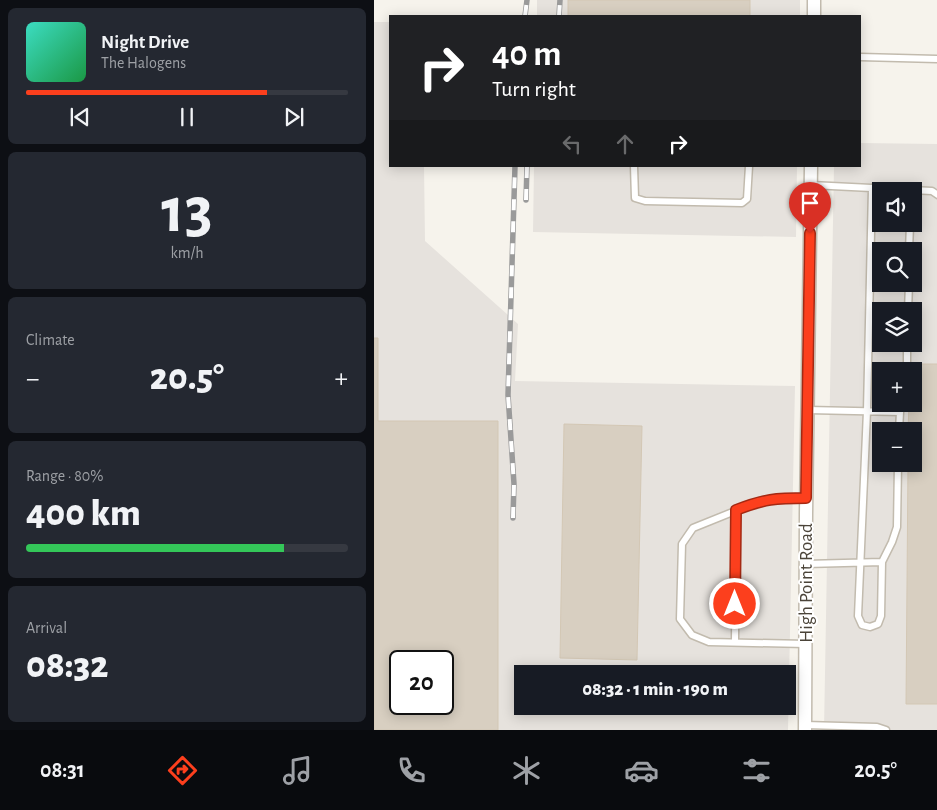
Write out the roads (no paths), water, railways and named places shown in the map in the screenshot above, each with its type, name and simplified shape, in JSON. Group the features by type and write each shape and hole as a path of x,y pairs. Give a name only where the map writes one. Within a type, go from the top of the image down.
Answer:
{"street":[{"path":"814,0 814,15"},
{"name":"High Point Road","path":"805,727 811,167"}],"lane":[{"path":"861,58 937,59"},
{"path":"634,167 635,198 637,200 742,203 747,199 749,167"},
{"path":"811,185 872,188 867,411 858,616 862,625 870,627 878,624 881,616 882,562 897,527 898,472"},
{"path":"922,191 932,191 937,195"},
{"path":"808,410 872,411"},
{"path":"899,422 900,412"},
{"path":"806,498 777,498 760,501 693,528 682,544 680,619 692,635 709,642 806,644"},
{"path":"735,642 736,510"},
{"path":"806,564 882,562"},
{"path":"805,727 877,727 886,730"}],"railway":[{"path":"525,15 527,0"},
{"path":"559,15 560,0"},
{"path":"513,518 514,484 508,395 515,167"},
{"path":"526,200 527,167"}]}
